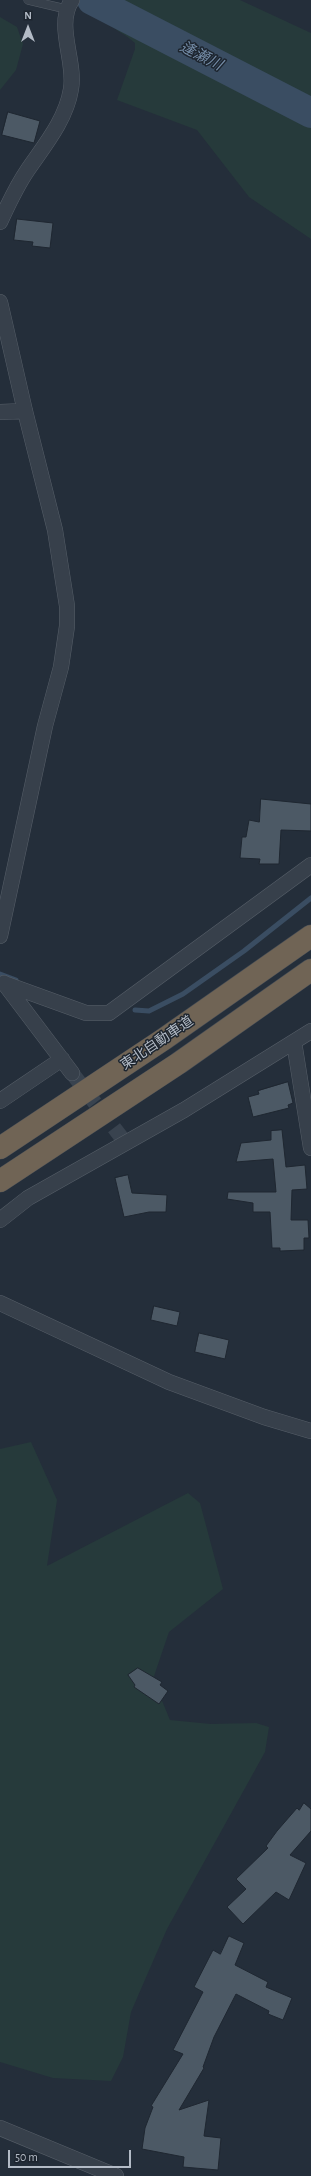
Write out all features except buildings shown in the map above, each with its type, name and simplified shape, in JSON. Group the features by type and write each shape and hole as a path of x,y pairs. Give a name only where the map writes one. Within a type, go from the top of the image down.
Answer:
{"highway":[{"name":"東北自動車道","path":"0,1148 164,1039 311,936"},
{"name":"東北自動車道","path":"0,1181 179,1063 311,970"}],"street":[{"path":"0,222 27,171 57,126 69,98 72,64 66,27 70,3"},
{"path":"0,302 25,411 55,530 67,606 67,626 61,668 45,726 0,936"},
{"path":"0,412 25,411"},
{"path":"3,982 86,1013 109,1013 311,865"},
{"path":"3,982 72,1073"},
{"path":"0,1220 28,1198 184,1110 311,1031"},
{"path":"294,1042 311,1148"},
{"path":"0,1101 62,1059"},
{"path":"0,1303 169,1382 264,1417 311,1431"},
{"path":"0,2128 116,2176"}],"lane":[{"path":"28,0 70,3"}],"green space":[{"path":"108,0 240,0 311,33 311,239 249,197 197,130 117,100 135,49 135,43 112,27 108,18"},
{"path":"0,17 17,27 23,44 16,70 0,90"},
{"path":"31,1442 57,1500 47,1566 188,1493 200,1503 223,1589 169,1632 153,1679 170,1720 211,1724 256,1723 269,1727 265,1752 167,1929 131,2012 123,2057 111,2081 53,2078 0,2062 0,1449"}],"waterway":[{"name":"逢瀬川","path":"92,0 311,113"},
{"path":"135,1010 149,1011 183,994 244,951 311,898"},
{"path":"0,974 16,980"}],"tunnel":[{"path":"72,1073 125,1142"}]}
